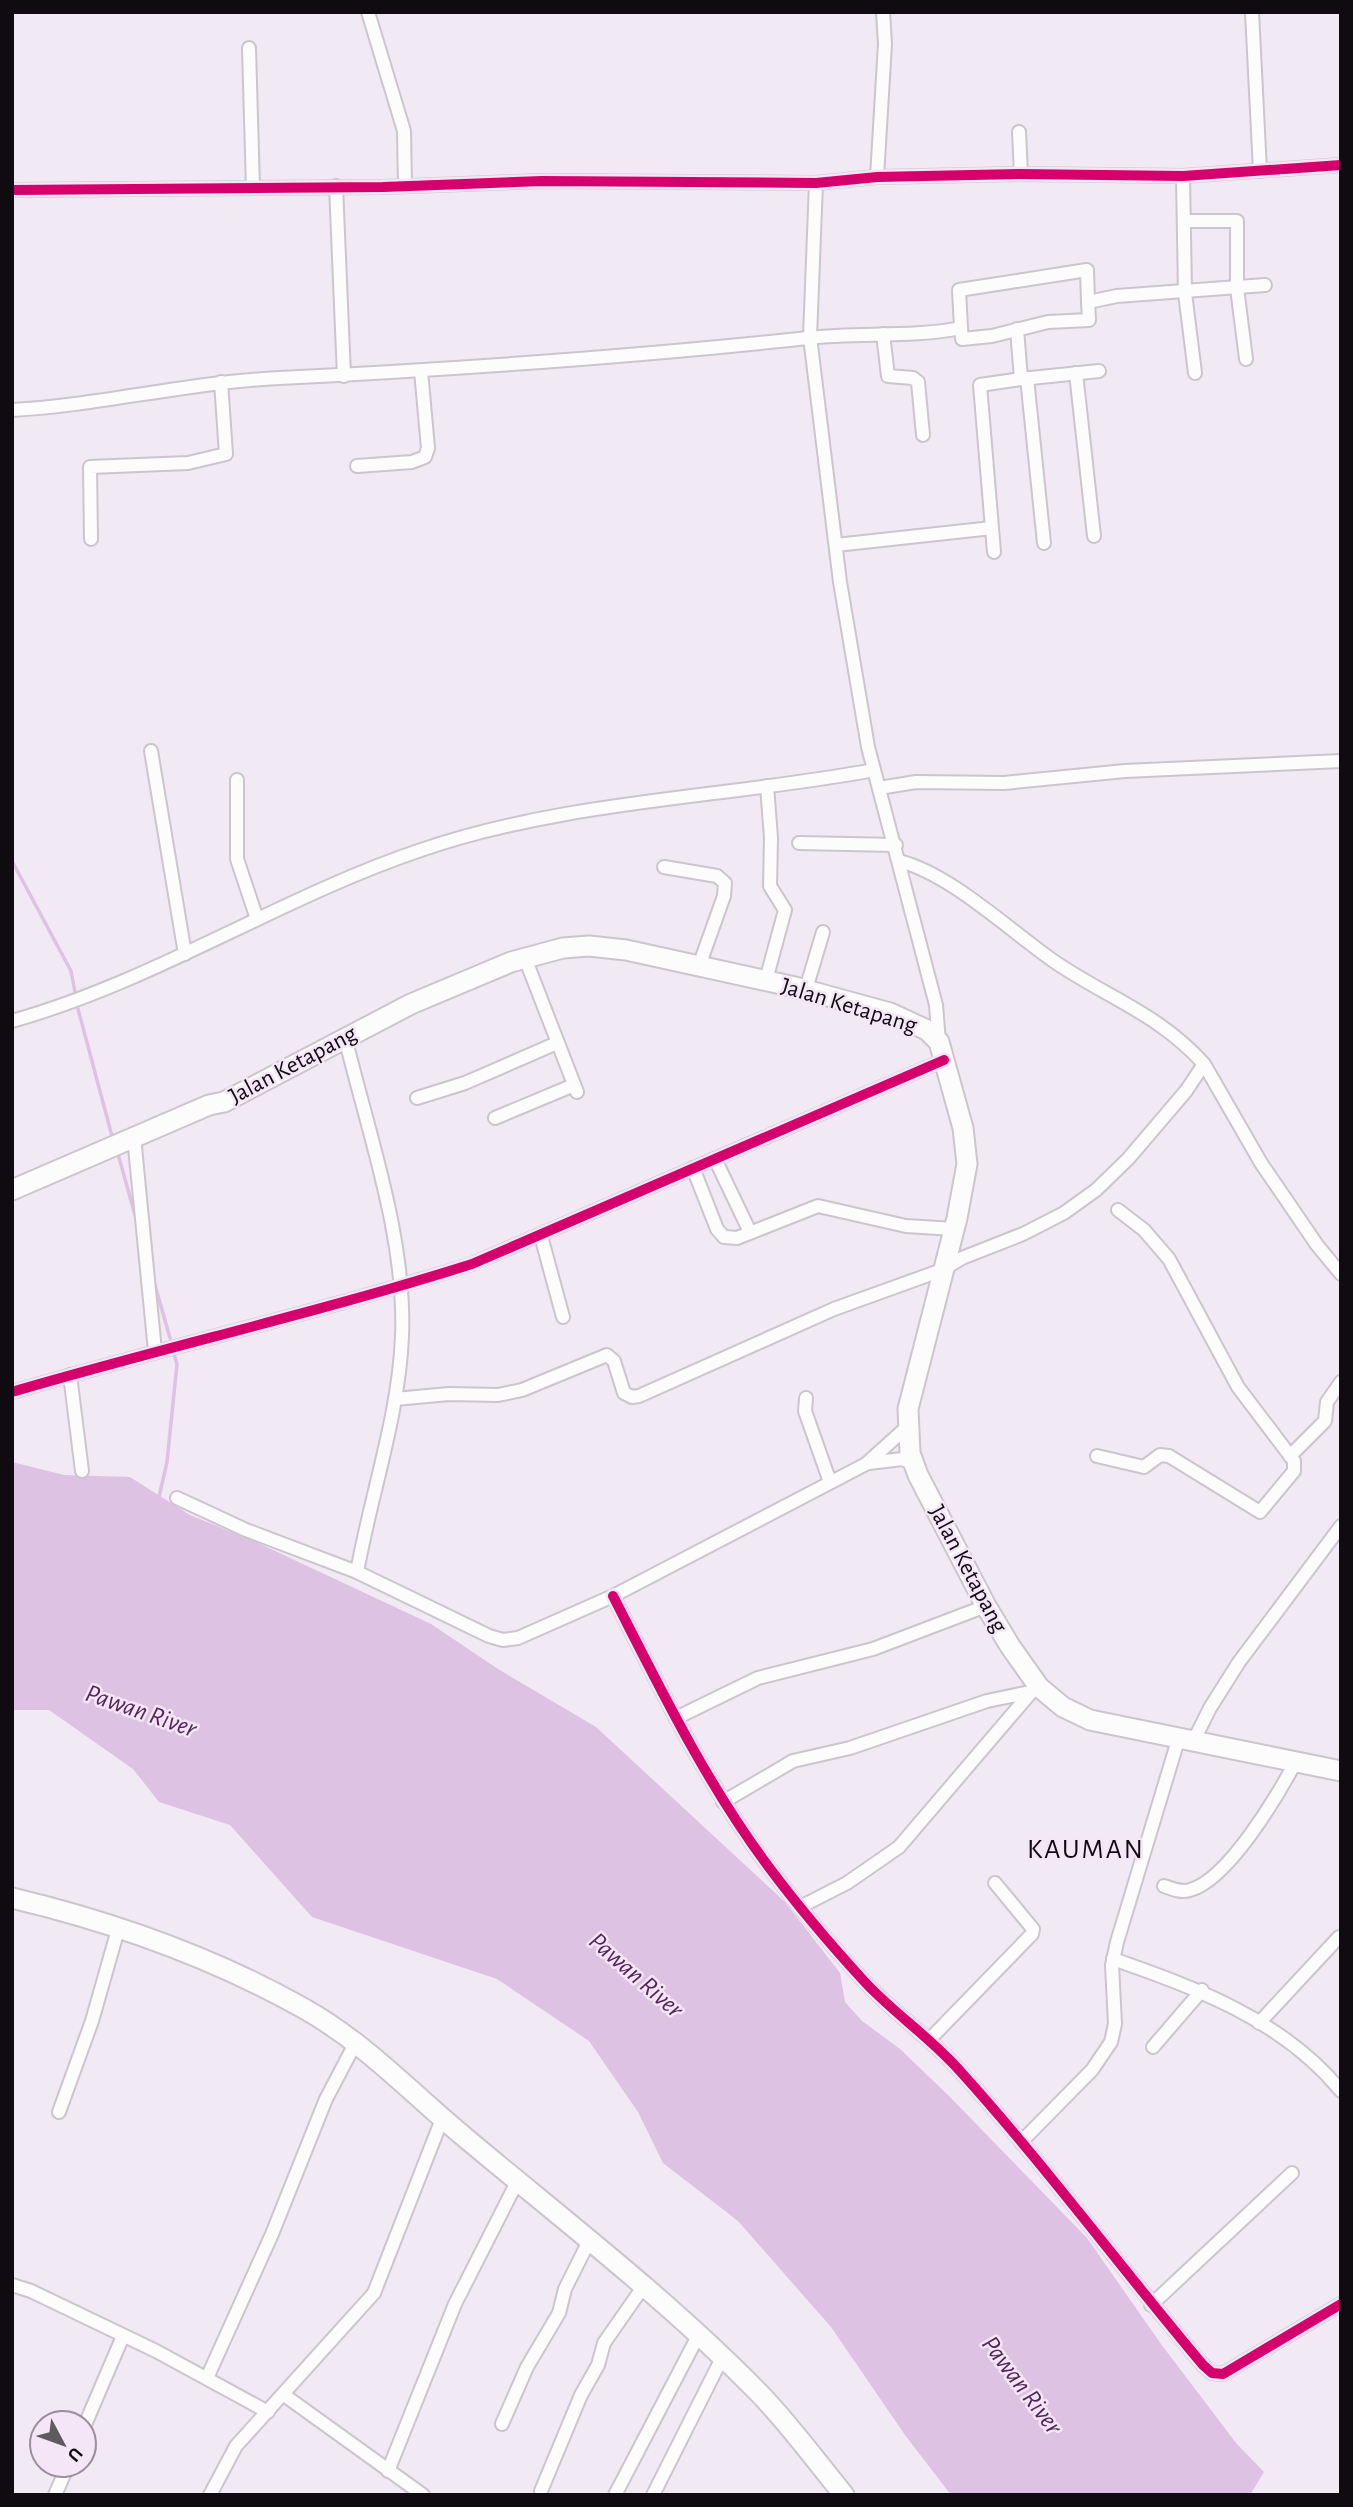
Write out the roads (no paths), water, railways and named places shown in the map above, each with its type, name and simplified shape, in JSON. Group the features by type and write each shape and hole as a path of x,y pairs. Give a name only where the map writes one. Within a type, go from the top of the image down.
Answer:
{"main road":[{"name":"Jalan Ketapang","path":"12,1190 217,1104 411,1004 525,958 563,948 589,946 626,950 806,989 890,1013 927,1030 941,1051 966,1145 965,1181 912,1390 906,1427 913,1462 986,1606 1035,1689 1090,1720 1341,1772"},
{"path":"12,1898 119,1926 268,1990 356,2042 442,2119 643,2287 722,2358 760,2394 844,2495"}],"street":[{"path":"368,12 404,131 405,186"},
{"path":"877,177 885,44 883,12"},
{"path":"1252,12 1260,171"},
{"path":"249,48 253,188"},
{"path":"1018,132 1021,174"},
{"path":"12,190 405,186 542,181 816,183 877,177 1021,174 1183,176 1341,165"},
{"path":"1183,176 1185,293 1195,373"},
{"path":"12,1392 233,1329 401,1288 541,1236 715,1159 941,1051 936,1005 896,845 874,770 840,576 810,337 816,183"},
{"path":"336,186 344,376"},
{"path":"1184,221 1237,221 1237,288 1246,359"},
{"path":"1087,270 1089,320 1048,322 992,336 962,339 961,328 959,290 1087,270"},
{"path":"1088,302 1117,296 1265,285"},
{"path":"12,410 63,406 221,382 604,359 810,337 961,328"},
{"path":"1017,328 1044,543"},
{"path":"883,334 888,376 918,382 923,435"},
{"path":"357,466 412,462 427,454 421,371"},
{"path":"994,552 980,385 1099,371"},
{"path":"1076,373 1094,536"},
{"path":"91,539 90,467 188,463 226,454 221,382"},
{"path":"836,545 992,528"},
{"path":"151,751 185,954"},
{"path":"879,788 916,782 1004,783 1125,771 1341,761"},
{"path":"12,1021 63,1005 185,954 381,864 476,834 554,817 874,770"},
{"path":"237,780 237,859 257,919"},
{"path":"766,980 785,910 770,886 771,838 767,786"},
{"path":"799,843 896,845"},
{"path":"900,861 926,870 1056,963 1132,1005 1175,1036 1204,1064 1261,1163 1341,1274"},
{"path":"664,867 717,876 725,883 724,896 699,966"},
{"path":"806,989 823,932"},
{"path":"495,1118 575,1089 525,958"},
{"path":"345,1037 392,1230 401,1288 402,1335 395,1399 357,1572"},
{"path":"417,1098 465,1083 557,1043"},
{"path":"395,1399 449,1394 489,1395 522,1390 607,1355 614,1361 624,1393 632,1397 720,1362 834,1309 942,1270 962,1258 1023,1234 1064,1213 1096,1191 1144,1140 1204,1064"},
{"path":"134,1138 155,1351"},
{"path":"715,1159 751,1233"},
{"path":"693,1168 720,1233 729,1238 751,1233 818,1206 906,1226 954,1229"},
{"path":"1097,1456 1144,1467 1160,1455 1169,1456 1260,1512 1293,1475 1295,1465 1238,1387 1169,1259 1144,1230 1118,1210"},
{"path":"541,1236 563,1317"},
{"path":"1330,1261 1341,1252"},
{"path":"70,1375 82,1471"},
{"path":"1290,1456 1325,1421 1327,1402 1341,1382"},
{"path":"806,1398 805,1411 830,1482"},
{"path":"177,1498 253,1532 357,1572 503,1640 518,1638 612,1595 866,1464 906,1427"},
{"path":"866,1464 902,1459 913,1462"},
{"path":"1021,2142 1092,2070 1111,2042 1115,2024 1113,1959 1187,1739 1210,1709 1239,1662 1338,1534"},
{"path":"612,1595 723,1802 769,1867 864,1982 930,2039 1021,2142 1067,2196 1151,2305 1203,2365 1218,2375 1236,2368 1341,2305"},
{"path":"677,1718 758,1678 873,1649 986,1606"},
{"path":"723,1802 793,1761 861,1745 987,1701 1035,1689"},
{"path":"802,1906 847,1883 899,1847 1035,1689"},
{"path":"1164,1886 1189,1891 1211,1879 1271,1806 1296,1761"},
{"path":"930,2039 1032,1934 1033,1929 1028,1918 995,1883"},
{"path":"59,2112 92,2021 119,1926"},
{"path":"1259,2023 1339,1937"},
{"path":"1113,1959 1202,1990 1259,2023 1305,2056 1341,2091"},
{"path":"1153,2048 1202,1990"},
{"path":"207,2378 272,2234 326,2099 356,2042"},
{"path":"210,2495 231,2453 374,2293 442,2119"},
{"path":"1151,2305 1292,2174"},
{"path":"388,2470 455,2304 517,2182"},
{"path":"502,2424 531,2360 559,2313 565,2289 589,2241"},
{"path":"12,2284 207,2378 268,2412"},
{"path":"541,2491 581,2395 598,2365 604,2343 643,2287"},
{"path":"92,2409 123,2336"},
{"path":"615,2495 698,2336"},
{"path":"653,2495 722,2358"},
{"path":"284,2395 423,2495"}],"water":[{"name":"Pawan River","path":"12,1462 64,1475 130,1477 190,1515 256,1542 431,1624 498,1669 596,1727 785,1902 840,1973 845,2002 862,2021 900,2049 950,2097 1087,2238 1161,2344 1236,2443 1264,2472 1250,2495 951,2495 905,2435 831,2327 738,2221 663,2163 638,2112 589,2041 497,1979 312,1917 230,1825 159,1802 133,1769 49,1710 12,1710"}],"waterway":[{"path":"12,861 71,971 75,992"},
{"path":"78,1009 112,1136"},
{"path":"118,1154 135,1215"},
{"path":"155,1285 170,1338"},
{"path":"159,1497 167,1462 177,1364 174,1354"}],"district":[{"name":"KAUMAN","path":"1086,1850"}]}
